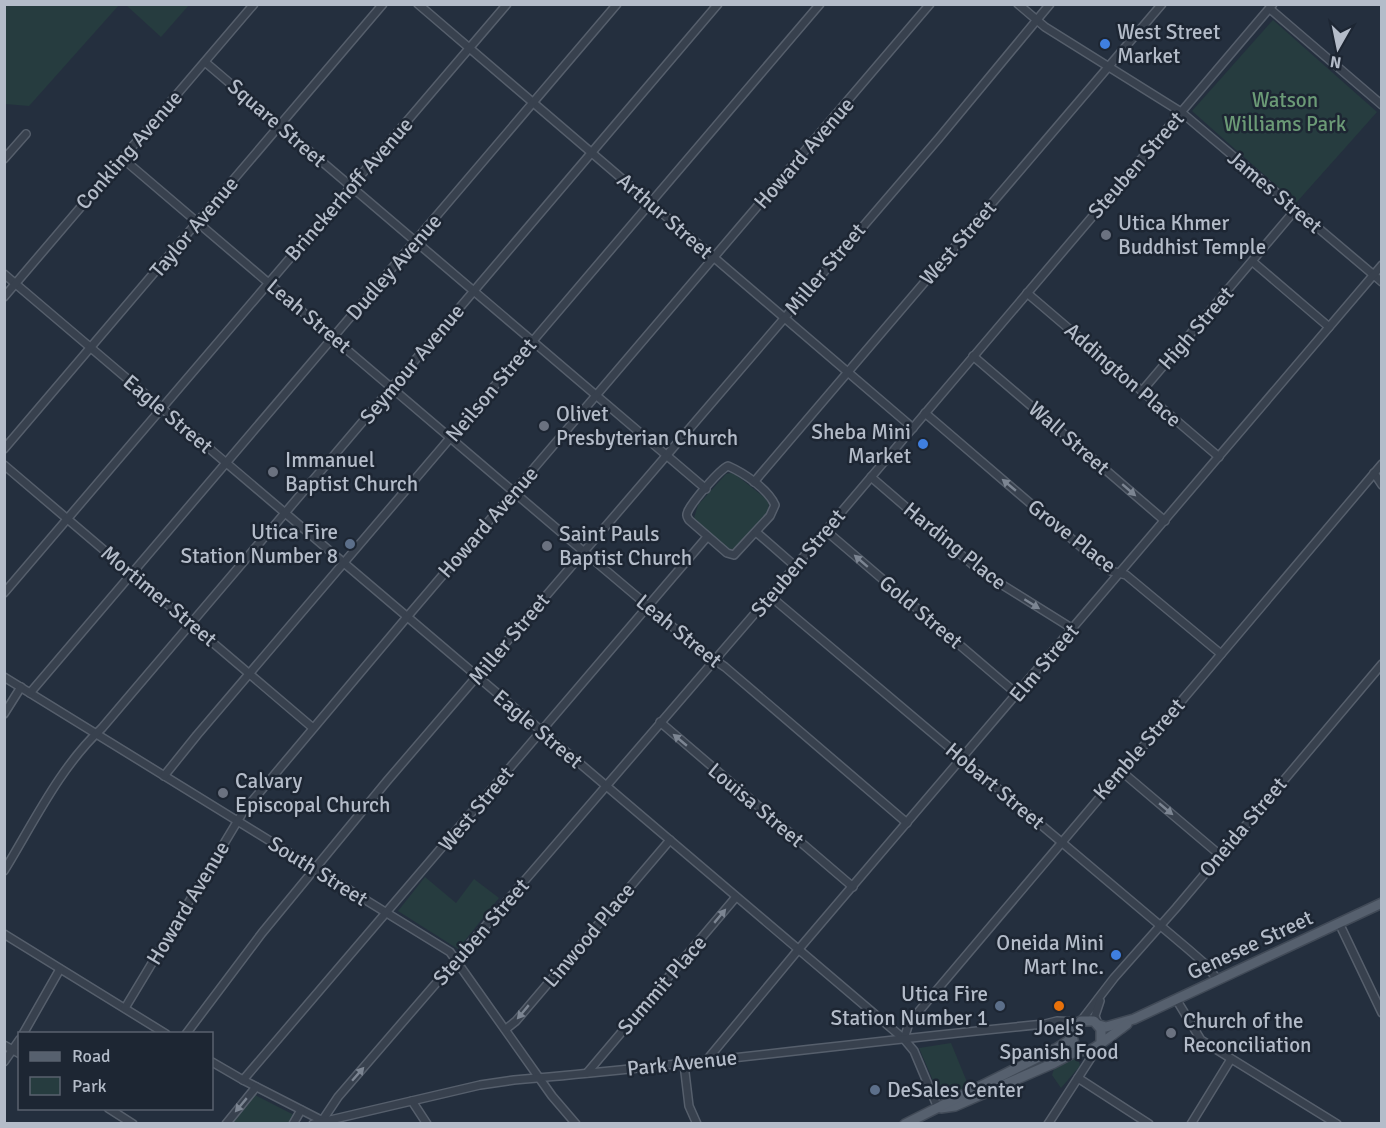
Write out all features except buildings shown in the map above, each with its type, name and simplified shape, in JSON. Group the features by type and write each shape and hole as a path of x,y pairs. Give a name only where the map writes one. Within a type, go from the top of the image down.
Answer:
{"main road":[{"name":"Genesee Street","path":"1098,1024 1106,1027 1134,1019 1382,903"},
{"name":"Genesee Street","path":"1099,1045 1134,1019"},
{"path":"905,1124 1057,1048 1068,1041 1080,1022 1090,1020 1098,1024 1103,1034 1099,1045 1093,1050 1082,1050 955,1106 938,1108"},
{"path":"1072,1034 1074,1044 1082,1050"}],"street":[{"name":"Conkling Avenue","path":"4,297 254,4"},
{"name":"Taylor Avenue","path":"4,449 383,4"},
{"name":"Arthur Street","path":"418,4 913,428"},
{"name":"Brinckerhoff Avenue","path":"4,593 507,4"},
{"name":"Dudley Avenue","path":"30,693 617,4"},
{"name":"Seymour Avenue","path":"4,871 69,764 718,4"},
{"name":"Neilson Street","path":"164,777 197,735 820,4"},
{"name":"Howard Avenue","path":"125,1008 238,821 276,772 930,4"},
{"name":"James Street","path":"1017,4 1037,21 1181,112 1382,282"},
{"name":"Miller Street","path":"188,1032 314,868 1050,4"},
{"name":"West Street","path":"754,482 1162,4"},
{"path":"1271,7 1382,105"},
{"name":"Steuben Street","path":"324,1122 338,1097 770,596 1271,7"},
{"name":"Square Street","path":"205,62 706,489"},
{"path":"4,159 26,134"},
{"name":"Leah Street","path":"122,158 648,606 907,823"},
{"name":"High Street","path":"1142,391 1296,210"},
{"path":"1253,262 1329,327"},
{"name":"Elm Street","path":"706,1061 1382,265"},
{"name":"Eagle Street","path":"4,274 904,1039 919,1061 938,1108"},
{"name":"Addington Place","path":"1027,293 1219,457"},
{"name":"Wall Street","path":"973,356 1165,521"},
{"name":"Grove Place","path":"925,413 1101,564 1111,571 1126,575 1221,654"},
{"name":"Kemble Street","path":"904,1039 909,1023 1382,464"},
{"name":"Mortimer Street","path":"4,465 313,728"},
{"path":"728,466 754,482 772,499 775,505 770,516 734,555 727,553 689,520 687,515 706,489 728,466"},
{"path":"1374,473 1382,485"},
{"name":"Harding Place","path":"871,477 980,570 1073,629"},
{"name":"Gold Street","path":"825,530 1017,694"},
{"path":"756,532 795,566"},
{"name":"West Street","path":"243,1080 707,537"},
{"name":"Hobart Street","path":"770,596 1161,926 1204,963 1218,980"},
{"name":"Oneida Street","path":"1080,1022 1382,664"},
{"name":"South Street","path":"4,677 450,952 552,1096 576,1124"},
{"path":"4,714 21,687"},
{"name":"Louisa Street","path":"660,722 853,887"},
{"path":"1121,771 1220,855"},
{"name":"Linwood Place","path":"506,1029 516,1021 670,840"},
{"name":"Summit Place","path":"587,1073 736,897"},
{"path":"1339,923 1382,1012"},
{"path":"4,934 163,1032"},
{"path":"24,1032 60,969"},
{"name":"Oneida Street","path":"1098,1024 1095,1016 1105,990"},
{"path":"1176,999 1197,1036 1337,1124"},
{"name":"Park Avenue","path":"313,1124 480,1085 1057,1021 1080,1022"},
{"name":"Park Avenue","path":"1045,1024 1072,1034"},
{"path":"4,1045 16,1052 4,1062"},
{"path":"1048,1124 1099,1045"},
{"path":"1082,1050 1086,1054 1086,1066"},
{"path":"1191,1124 1231,1059"},
{"path":"213,1063 324,1122"},
{"path":"684,1064 689,1106 696,1124"},
{"path":"1078,1078 1149,1124"},
{"path":"226,1124 256,1087"},
{"path":"412,1101 427,1124"},
{"path":"111,1110 133,1124"},
{"path":"293,1124 301,1110"}],"green space":[{"path":"4,5 119,5 29,106 5,104"},
{"path":"126,5 189,5 161,37"},
{"name":"Watson Williams Park","path":"1273,20 1377,112 1296,203 1192,111"},
{"path":"731,473 769,501 768,514 734,549 727,549 694,518 698,505 726,474"},
{"path":"425,877 456,903 474,879 499,898 458,949 398,911"},
{"path":"951,1043 969,1087 943,1098 938,1092 919,1048"},
{"path":"1073,1057 1078,1057 1080,1066 1061,1088 1052,1075 1054,1069"},
{"path":"255,1095 294,1115 290,1123 232,1124"}],"place":[{"name":"West Street Market","path":"1105,44"},
{"name":"Utica Khmer Buddhist Temple","path":"1106,235"},
{"name":"Olivet Presbyterian Church","path":"544,426"},
{"name":"Sheba Mini Market","path":"923,444"},
{"name":"Immanuel Baptist Church","path":"273,472"},
{"name":"Utica Fire Station Number 8","path":"350,544"},
{"name":"Saint Pauls Baptist Church","path":"547,546"},
{"name":"Calvary Episcopal Church","path":"223,793"},
{"name":"Oneida Mini Mart Inc.","path":"1116,955"},
{"name":"Utica Fire Station Number 1","path":"1000,1006"},
{"name":"Joel's Spanish Food","path":"1059,1006"},
{"name":"Church of the Reconciliation","path":"1171,1033"},
{"name":"DeSales Center","path":"875,1090"}]}
